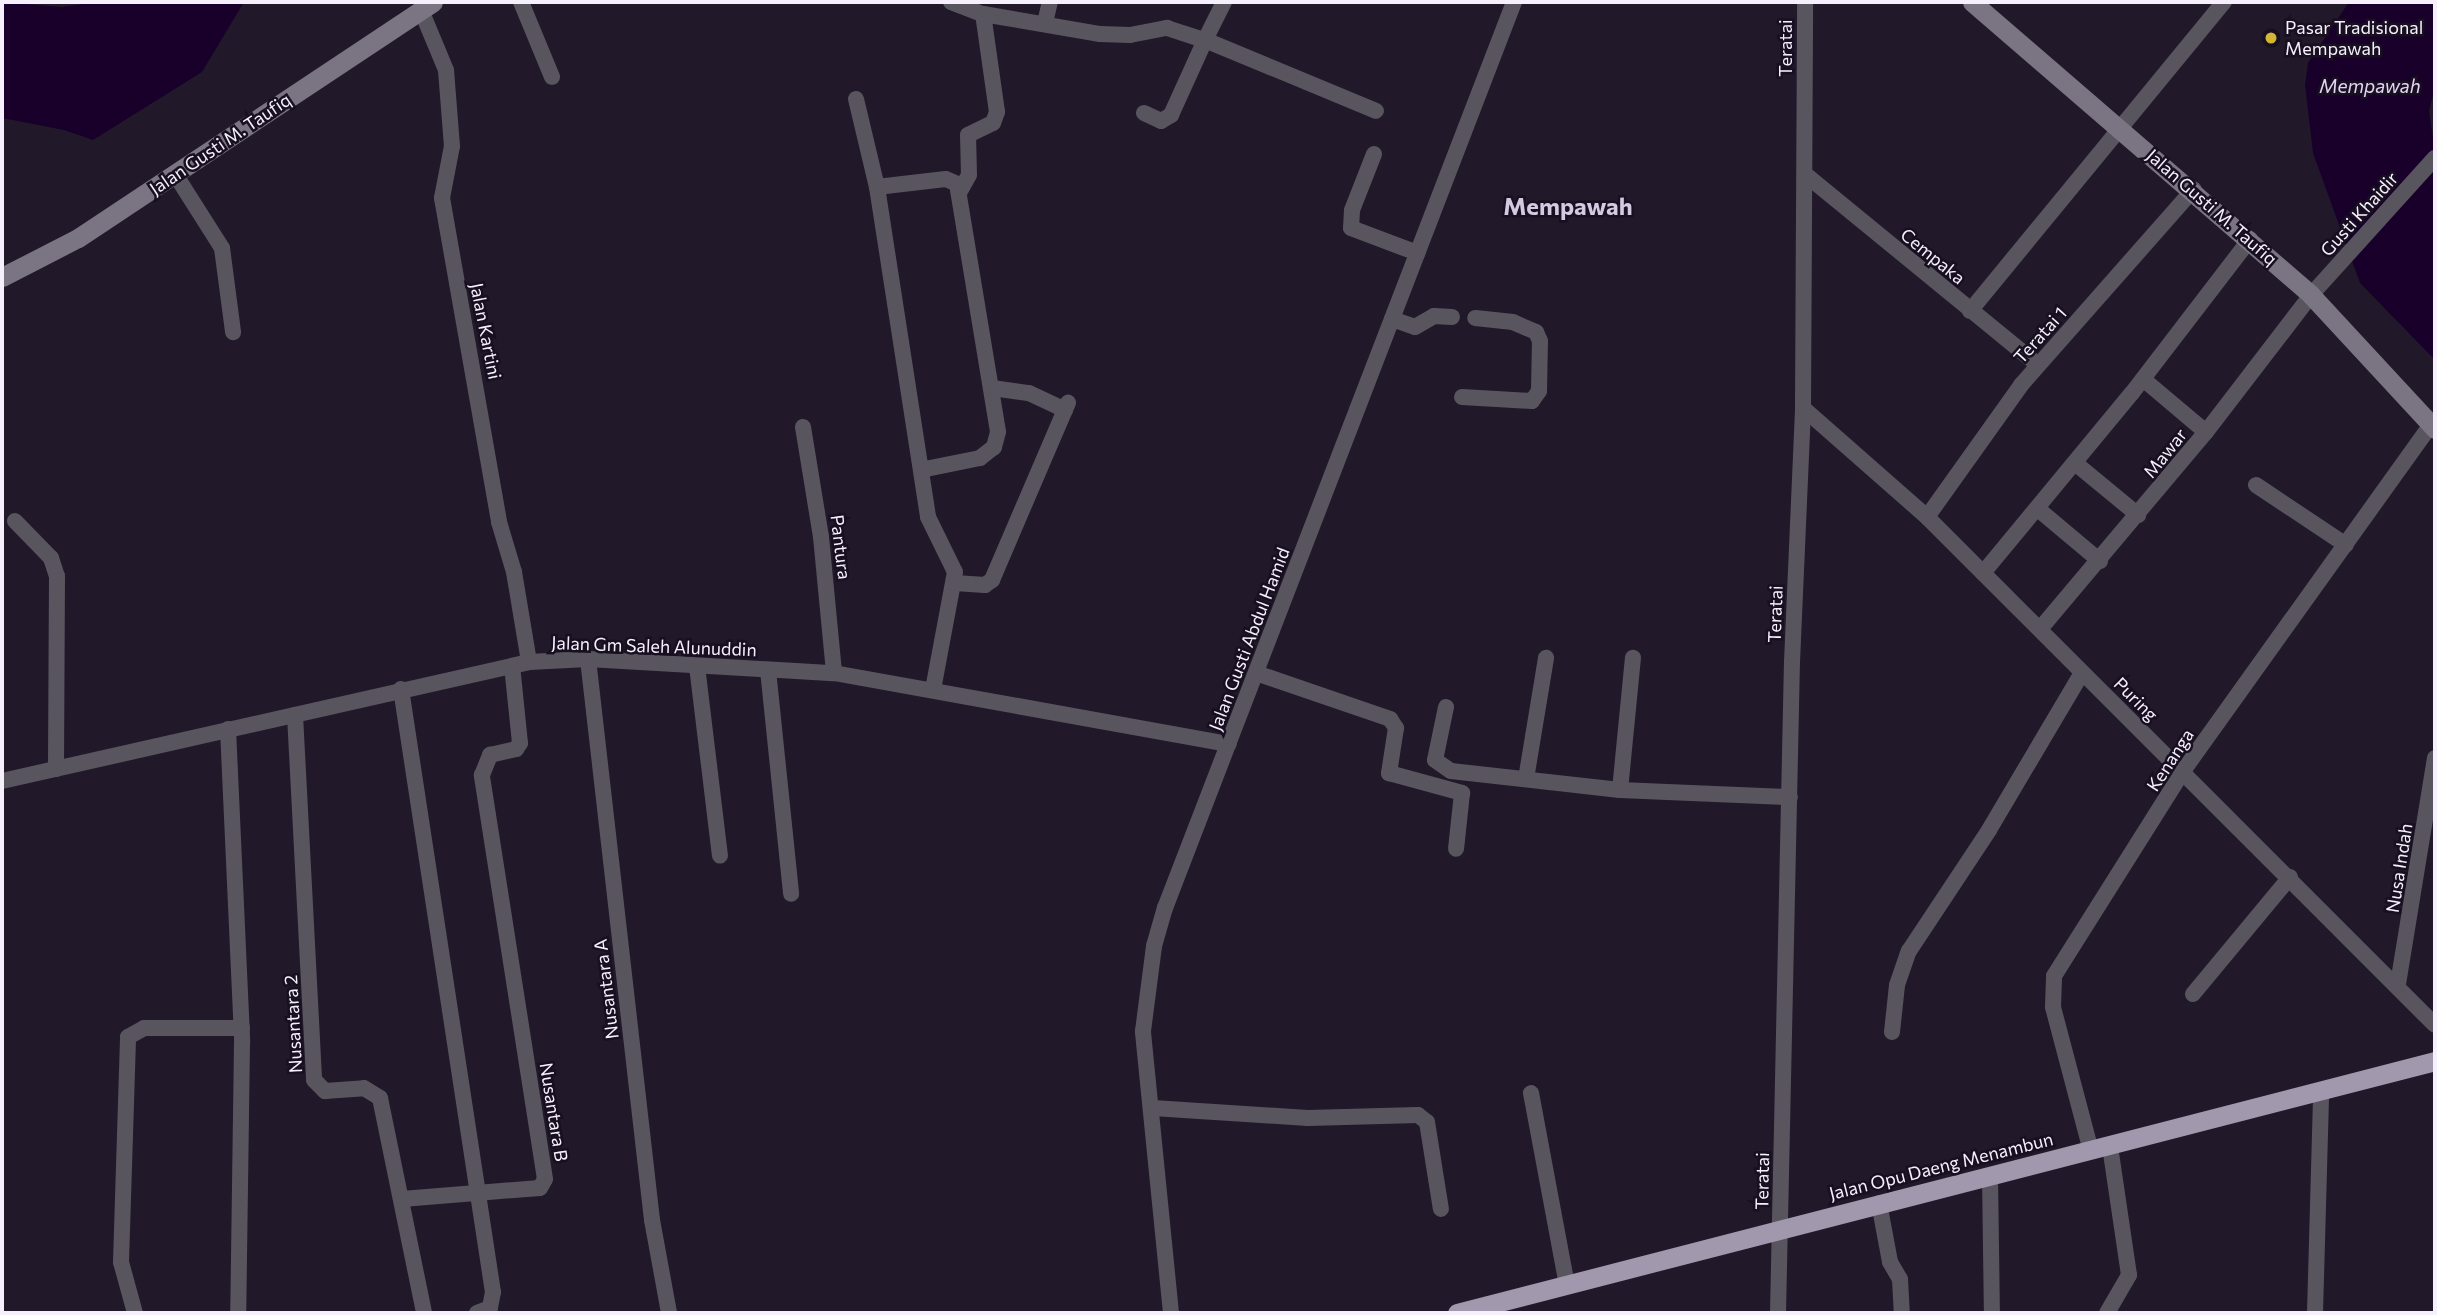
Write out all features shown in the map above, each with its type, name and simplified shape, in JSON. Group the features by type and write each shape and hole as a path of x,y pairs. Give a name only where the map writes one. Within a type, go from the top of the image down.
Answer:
{"highway":[{"name":"Jalan Opu Daeng Menambun","path":"1457,1313 1780,1228 2320,1094 2435,1061"}],"main road":[{"name":"Jalan Gusti M. Taufiq","path":"1972,2 2194,189 2311,295 2433,427"},
{"name":"Jalan Gusti M. Taufiq","path":"2,277 78,239 429,4"}],"street":[{"path":"521,2 552,77"},
{"path":"951,2 984,14 1115,35 1167,28 1205,40 1376,111"},
{"path":"1045,23 1050,2"},
{"path":"1144,113 1161,121 1171,115 1224,2"},
{"name":"Jalan Gusti Abdul Hamid","path":"1171,1313 1154,1172 1153,1108 1143,1031 1154,946 1514,2"},
{"name":"Teratai","path":"1778,1313 1790,797 1803,408 1805,2"},
{"path":"1970,310 2224,2"},
{"name":"Jalan Kartini","path":"429,4 446,70 452,146 442,198 529,662"},
{"path":"960,191 970,175 968,135 993,123 997,112 984,14"},
{"path":"856,99 877,187 928,517 952,562 955,583 933,690"},
{"path":"1374,154 1352,210 1351,228 1417,253"},
{"name":"Gusti Khaidir","path":"2311,295 2435,158"},
{"path":"176,174 222,248 233,332"},
{"name":"Cempaka","path":"1806,175 2038,365"},
{"path":"877,187 946,179 953,180 960,191 992,388 998,432 988,454 921,470"},
{"name":"Teratai 1","path":"1927,517 2038,365 2194,189"},
{"path":"1983,573 2143,379 2250,240"},
{"name":"Mawar","path":"2040,629 2138,516 2311,295"},
{"path":"1392,319 1415,327 1434,316 1452,317"},
{"path":"1462,397 1532,401 1539,391 1540,341 1536,332 1513,322 1475,318"},
{"path":"2143,379 2206,432"},
{"path":"955,583 985,585 992,580 1067,406 1029,393 992,388"},
{"name":"Puring","path":"1803,408 1927,517 2398,984 2435,1025"},
{"name":"Pantura","path":"803,427 821,537 834,673"},
{"name":"Kenanga","path":"2108,1313 2129,1275 2100,1148 2051,987 2062,961 2183,772 2433,427"},
{"path":"2075,463 2138,516"},
{"path":"2256,485 2346,545"},
{"path":"2038,509 2100,561"},
{"path":"15,521 51,558 57,576 57,769"},
{"path":"1526,779 1546,658"},
{"path":"1620,790 1633,658"},
{"name":"Jalan Gm Saleh Alunuddin","path":"2,781 529,662 588,659 834,673 1229,744"},
{"name":"Nusantara A","path":"588,659 652,1220 669,1313"},
{"name":"Nusantara B","path":"479,1192 540,1188 545,1179 482,775 490,755 516,749 520,743 512,666"},
{"path":"697,666 720,856"},
{"path":"768,670 792,894"},
{"path":"1256,673 1390,719 1396,728 1388,773 1462,793 1456,849"},
{"path":"1892,1032 1897,985 1909,951 1989,830 2082,673"},
{"path":"401,690 494,1298 490,1308 477,1313"},
{"path":"1446,706 1437,765 1620,790 1790,797"},
{"name":"Nusantara 2","path":"295,715 314,1080 325,1091 363,1088 377,1093 402,1199 424,1313"},
{"path":"228,729 242,1028 238,1313"},
{"name":"Nusa Indah","path":"2398,984 2435,758"},
{"path":"2193,994 2290,877"},
{"path":"135,1313 121,1262 128,1037 144,1028 242,1028"},
{"path":"1531,1093 1567,1286"},
{"path":"2315,1313 2320,1094"},
{"path":"1153,1108 1295,1118 1418,1115 1427,1122 1441,1209"},
{"path":"1990,1175 1992,1313"},
{"path":"402,1199 479,1192"},
{"path":"1879,1203 1890,1262 1902,1288 1902,1313"}],"water":[{"path":"2,2 62,7 97,2 244,2 202,72 93,140 64,130 2,118"},
{"name":"Mempawah","path":"2349,2 2435,2 2435,87 2429,111 2435,151 2435,360 2360,283 2313,153 2305,85 2308,63"}],"place":[{"name":"Pasar Tradisional Mempawah","path":"2271,38"}],"district":[{"name":"Mempawah","path":"1568,206"}]}
